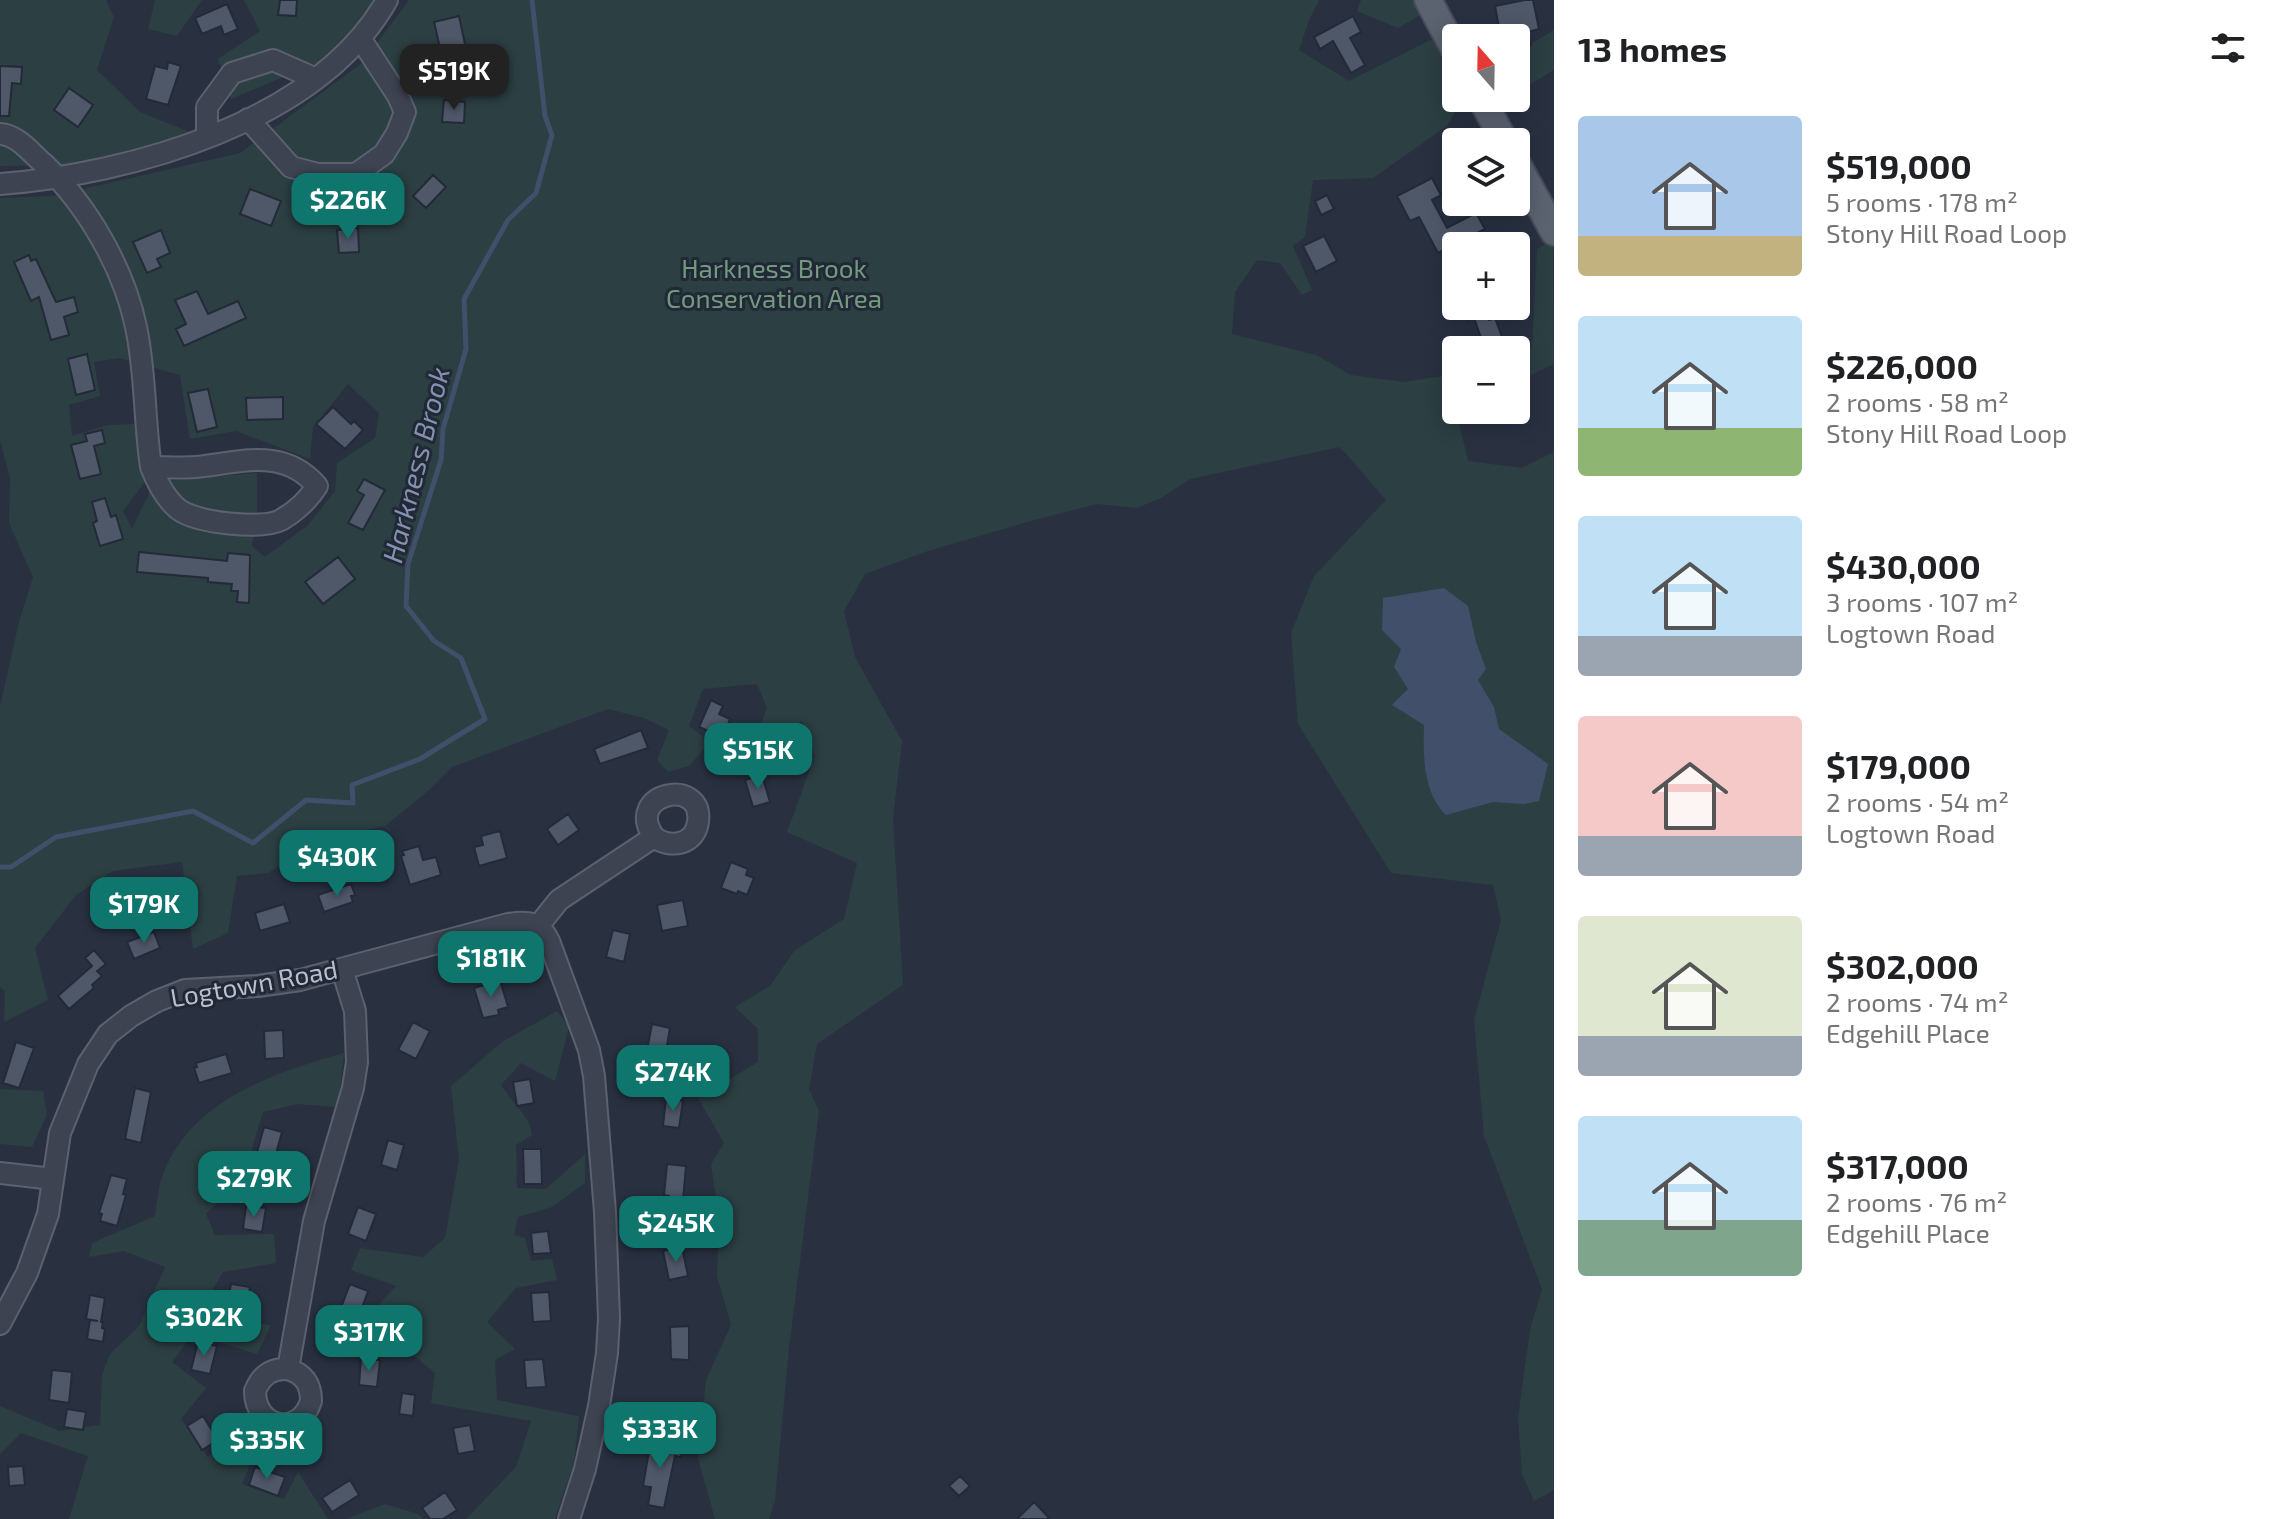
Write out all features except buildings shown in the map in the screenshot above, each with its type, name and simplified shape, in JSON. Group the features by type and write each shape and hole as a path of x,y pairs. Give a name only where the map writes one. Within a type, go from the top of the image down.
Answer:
{"main road":[{"path":"1428,0 1442,26"},
{"path":"1530,188 1554,232"}],"street":[{"path":"0,184 91,173 184,146 248,119 316,79 360,38 387,0"},
{"path":"248,119 291,167 318,174 356,174 384,154 405,112 360,38"},
{"path":"207,137 207,107 232,73 273,60 316,79"},
{"path":"0,134 17,140 58,177 93,226 119,273 137,329 151,467 166,494 179,509 222,523 279,521 311,497 317,486 308,475 270,460 245,458 194,467 151,467"},
{"path":"569,1519 585,1469 607,1353 609,1318 605,1212 599,1123 589,1050 549,941 539,925 559,900 654,837"},
{"name":"Logtown Road","path":"0,1324 27,1273 48,1214 60,1133 88,1064 108,1034 131,1016 185,990 272,984 342,969 508,924 531,922 539,925"},
{"path":"288,1369 314,1221 353,1088 357,1062 355,1011 342,969"},
{"path":"0,1173 53,1179"}],"green space":[{"path":"0,0 106,0 114,17 97,70 140,112 195,134 104,165 0,166"},
{"path":"155,0 202,0 177,36 148,29"},
{"path":"244,0 373,0 354,33 317,63 231,99 218,59 260,31"},
{"name":"Harkness Brook Conservation Area","path":"409,0 1319,0 1299,50 1349,81 1442,34 1442,112 1455,112 1447,126 1373,178 1313,180 1305,237 1293,246 1312,290 1302,295 1280,263 1257,260 1235,292 1232,334 1316,355 1351,375 1404,382 1442,376 1442,424 1459,424 1468,461 1522,468 1554,452 1554,1490 1534,1501 1522,1474 1518,1418 1530,1330 1542,1289 1484,1136 1474,1020 1501,920 1493,885 1391,873 1298,724 1291,633 1314,576 1386,500 1340,447 1190,479 1163,497 1137,508 1097,504 928,551 865,574 844,611 855,657 902,741 893,818 903,985 817,1044 809,1089 819,1111 789,1348 775,1500 769,1519 715,1519 698,1458 706,1380 731,1325 717,1276 719,1219 711,1164 724,1143 698,1098 758,1062 758,1029 735,1007 770,986 794,951 844,919 857,863 787,832 815,756 802,721 762,748 754,740 767,708 757,684 703,689 689,726 710,742 689,766 668,772 657,760 669,730 644,718 608,709 452,767 385,826 324,839 268,873 237,876 228,933 193,949 182,862 113,871 76,895 35,948 48,1000 4,1022 5,991 0,987 0,706 19,622 33,577 9,523 10,478 0,440 0,198 52,196 240,153 362,63","holes":["119,358 180,375 190,439 236,431 310,459 313,427 348,384 379,413 375,438 337,463 335,491 308,525 265,557 252,546 257,512 257,473 165,481 152,487 132,529 123,511 148,478 134,424 108,425 72,436 69,405 100,396 94,362"]},
{"path":"1361,0 1424,0 1429,10 1398,28 1357,11"},
{"path":"1554,30 1554,70 1530,85 1530,45"},
{"path":"1553,240 1554,364 1530,375 1530,349 1537,249"},
{"path":"557,1011 569,1027 555,1081 521,1063 501,1085 529,1122 532,1135 516,1145 517,1188 546,1189 585,1154 585,1183 552,1207 518,1217 514,1235 525,1238 531,1261 552,1259 557,1280 516,1288 487,1322 515,1349 495,1360 497,1400 579,1416 574,1462 555,1519 466,1519 516,1467 531,1421 431,1403 435,1373 412,1354 373,1341 368,1316 396,1286 351,1270 360,1248 423,1257 445,1238 459,1160 451,1086 502,1042"},
{"path":"344,1053 338,1107 297,1104 263,1112 252,1148 253,1157 269,1166 266,1177 231,1190 206,1214 215,1235 274,1234 276,1263 223,1272 206,1301 221,1320 271,1325 257,1354 193,1334 172,1362 206,1388 181,1419 208,1457 235,1431 254,1421 261,1440 242,1484 284,1499 298,1472 328,1519 69,1519 88,1456 21,1433 0,1454 0,1406 60,1431 100,1425 102,1375 110,1354 139,1326 165,1267 124,1251 89,1257 92,1243 155,1216 161,1179 176,1148 194,1126 215,1108 264,1080"},
{"path":"0,1089 43,1091 47,1115 32,1147 0,1144"},
{"path":"385,1504 418,1514 423,1519 346,1519"}],"water":[{"path":"1444,588 1468,606 1486,669 1478,680 1494,707 1499,729 1548,764 1539,801 1524,804 1493,802 1446,815 1438,806 1429,785 1424,761 1424,725 1392,705 1408,689 1394,667 1401,649 1382,630 1383,598"}],"waterway":[{"name":"Harkness Brook","path":"0,867 11,867 56,837 193,811 253,843 306,800 353,803 352,785 420,759 485,719 461,658 434,641 406,606 408,564 441,460 443,429 466,349 464,299 508,220 536,193 552,135 545,116 532,0"}]}
